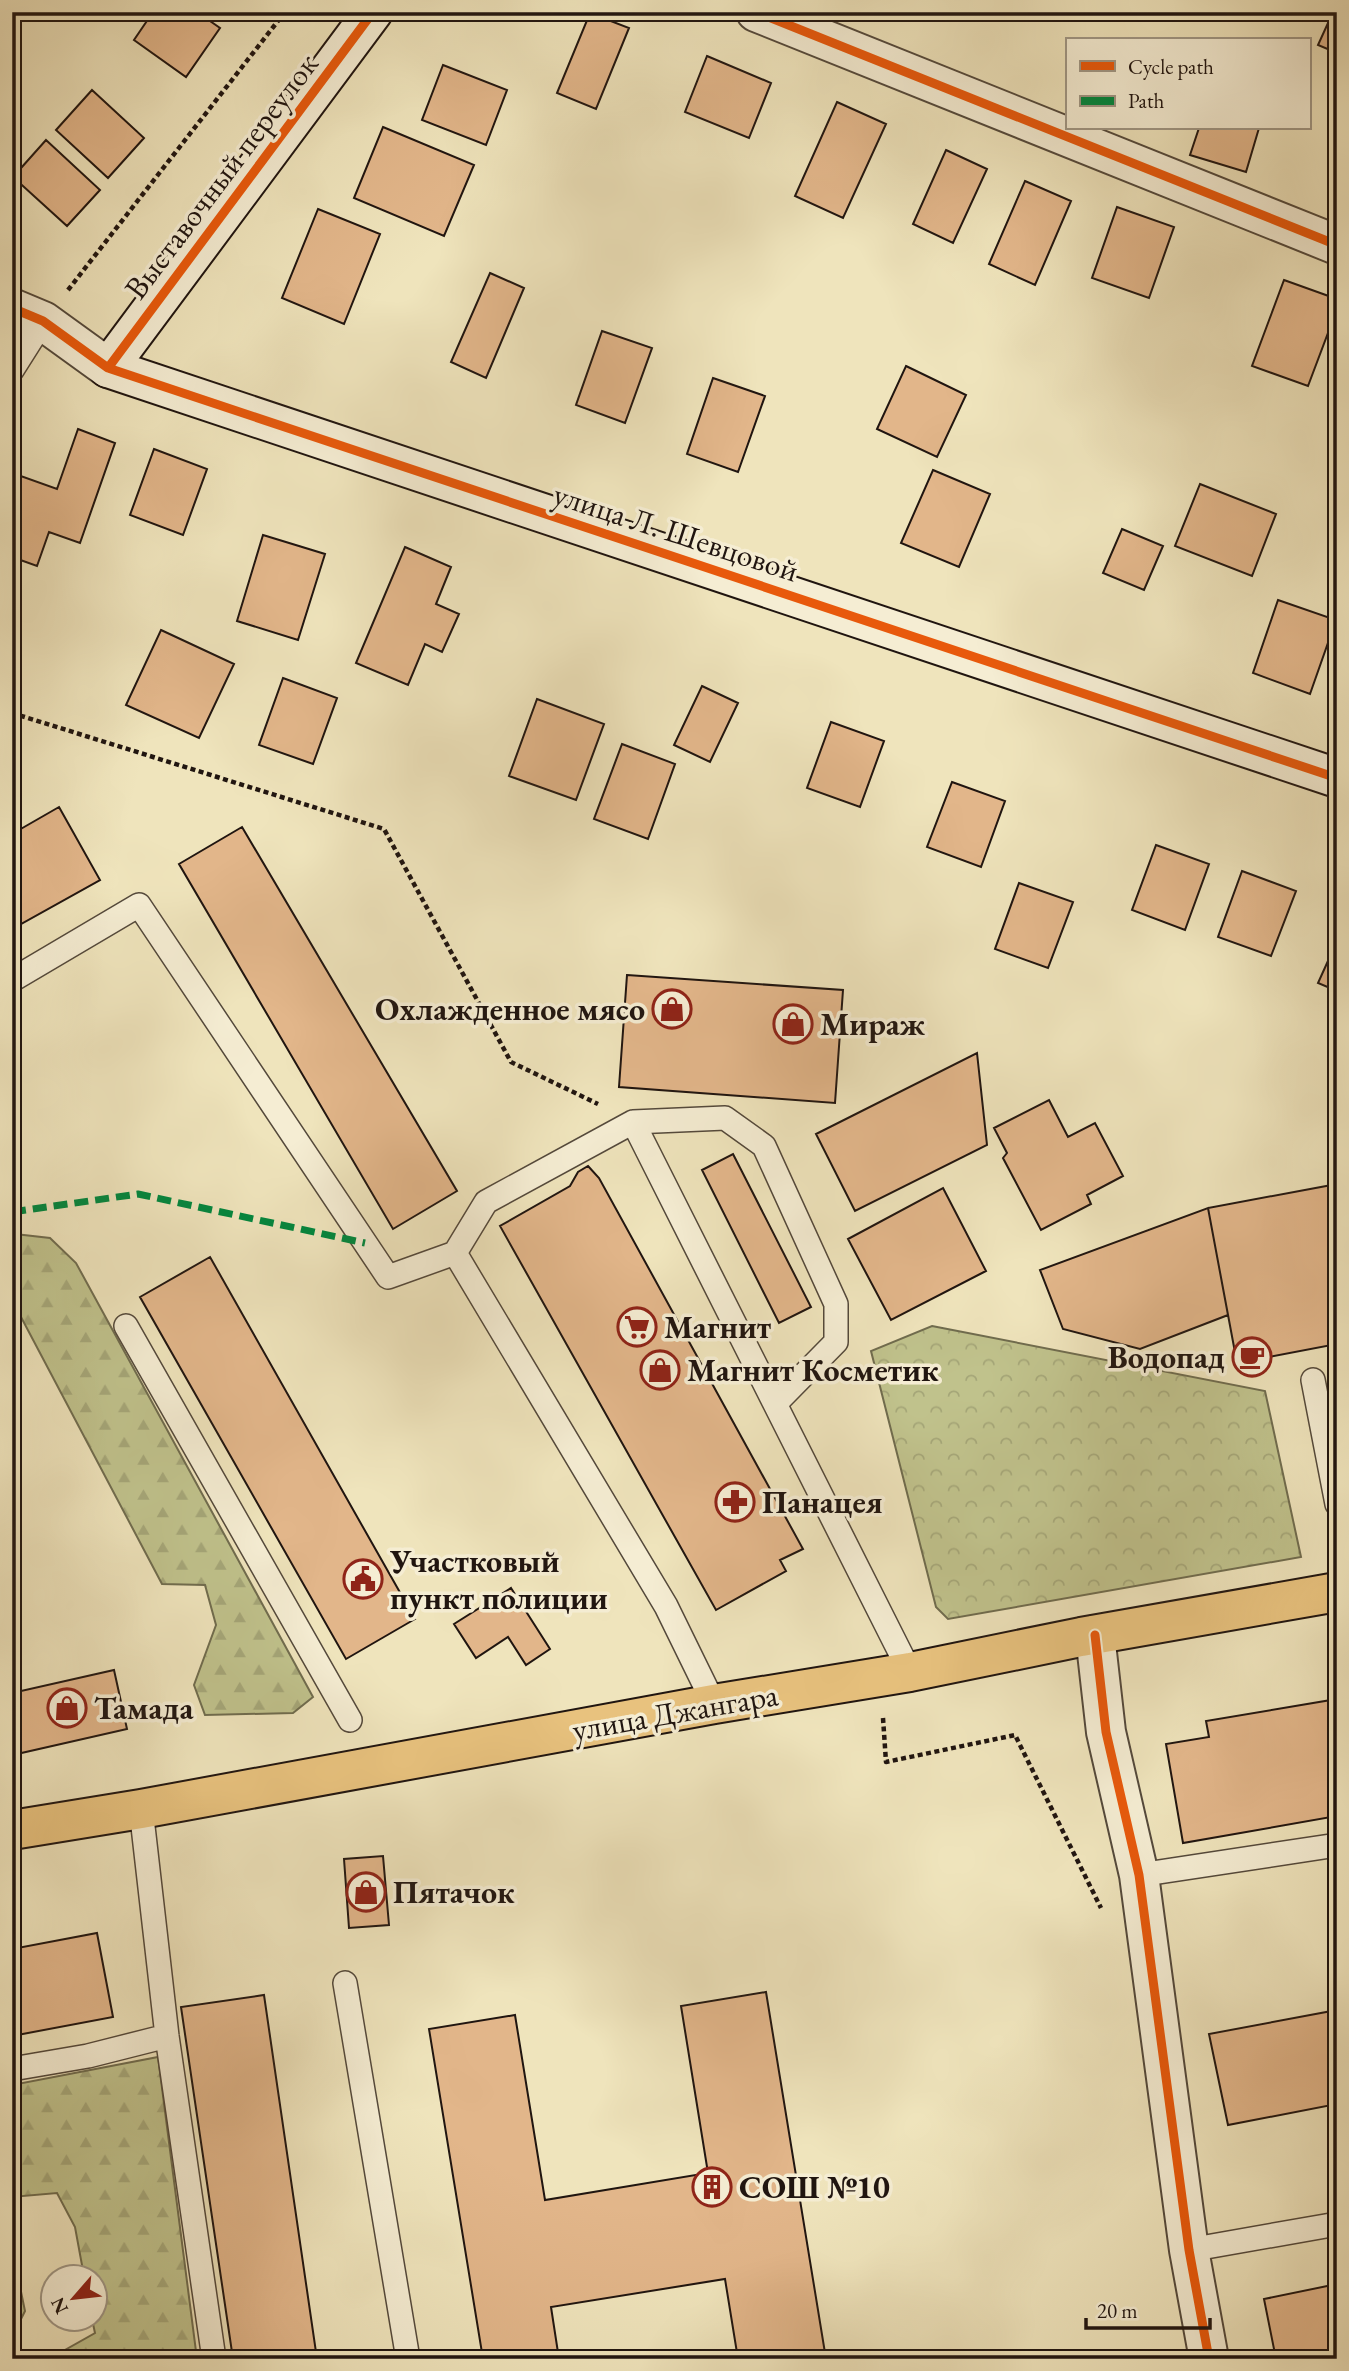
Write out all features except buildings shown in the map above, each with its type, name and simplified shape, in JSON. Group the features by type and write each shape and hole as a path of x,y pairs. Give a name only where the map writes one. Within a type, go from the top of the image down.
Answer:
{"main road":[{"name":"улица Джангара","path":"12,1830 895,1674 1337,1592"}],"street":[{"name":"Выставочный переулок","path":"108,369 373,12"},
{"path":"756,12 1337,245"},
{"name":"улица Л. Шевцовой","path":"28,315 108,369 1337,778"},
{"path":"1095,1635 1106,1732 1139,1875 1189,2250 1209,2359"}],"lane":[{"path":"12,370 28,315"},
{"path":"12,980 139,905 388,1277 454,1253 486,1202 633,1122 725,1118 764,1146 836,1304 836,1342 775,1404"},
{"path":"633,1122 775,1404 895,1674"},
{"path":"454,1253 666,1606 714,1704"},
{"path":"126,1326 350,1720"},
{"path":"1313,1380 1337,1504"},
{"path":"141,1809 167,2036 214,2359"},
{"path":"1139,1875 1337,1845"},
{"path":"345,1983 408,2359"},
{"path":"12,2069 88,2056 167,2036"},
{"path":"1189,2250 1337,2224"}],"path":[{"path":"28,315 285,12"},
{"path":"12,713 384,829 511,1062 633,1122"},
{"path":"895,1674 886,1762 1014,1735 1106,1918"}],"green space":[{"path":"15,1234 50,1238 76,1263 313,1697 293,1713 205,1715 194,1685 216,1625 205,1585 162,1584 12,1300 12,1238"},
{"path":"932,1326 1265,1391 1301,1557 948,1619 936,1607 871,1351"},
{"path":"158,2057 197,2359 49,2359 95,2332 108,2332 108,2262 81,2262 75,2227 57,2193 12,2197 12,2085"},
{"path":"12,2248 25,2311 12,2337"}],"marked path":[{"path":"12,1212 138,1194 365,1243"}],"cycle path":[{"path":"108,368 373,12"},
{"path":"756,12 1337,245"},
{"path":"12,308 43,321 108,368 1337,778"},
{"path":"1095,1635 1106,1732 1139,1875 1189,2250 1209,2359"}],"place":[{"name":"Охлажденное мясо","path":"672,1009"},
{"name":"Мираж","path":"793,1024"},
{"name":"Магнит","path":"637,1327"},
{"name":"Водопад","path":"1252,1357"},
{"name":"Магнит Косметик","path":"660,1370"},
{"name":"Панацея","path":"735,1502"},
{"name":"Участковый пункт полиции","path":"363,1579"},
{"name":"Тамада","path":"67,1708"},
{"name":"Пятачок","path":"366,1892"},
{"name":"СОШ №10","path":"712,2187"}]}
